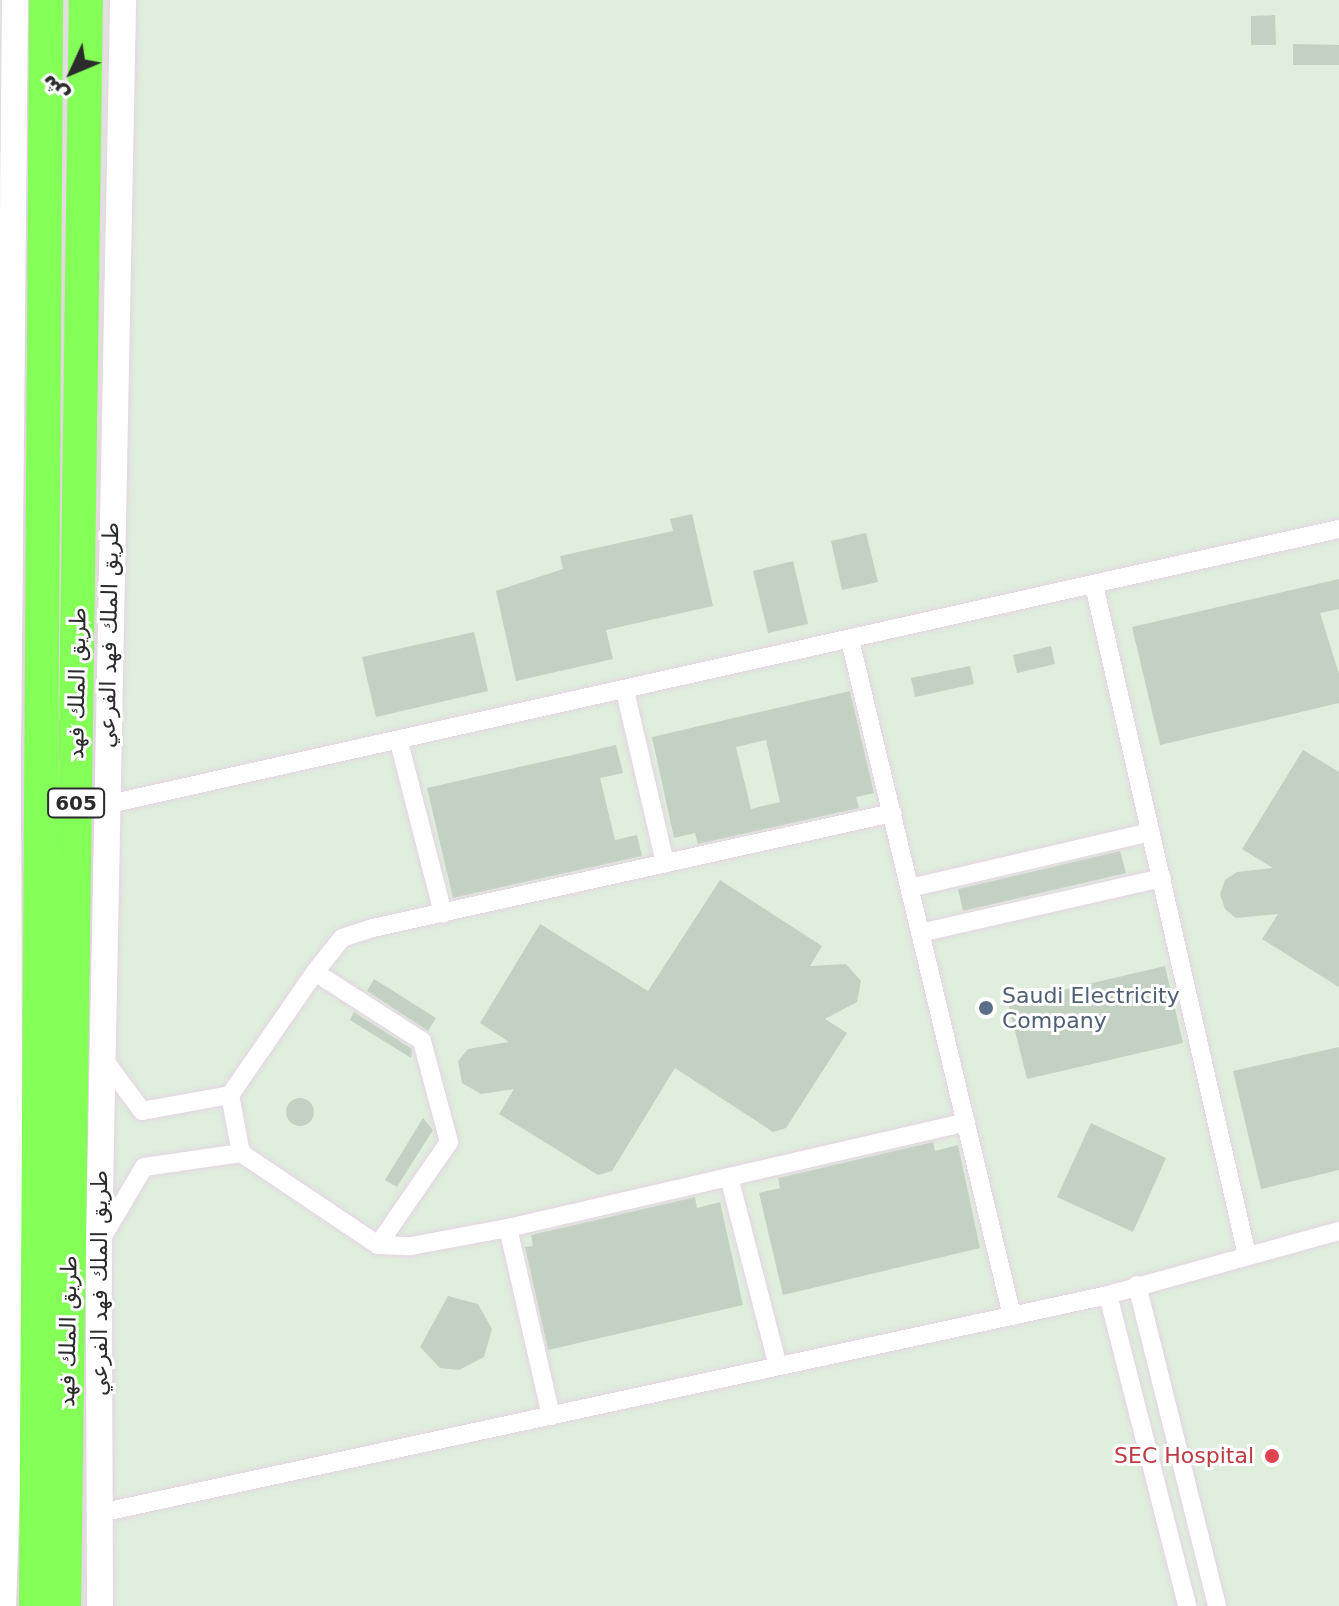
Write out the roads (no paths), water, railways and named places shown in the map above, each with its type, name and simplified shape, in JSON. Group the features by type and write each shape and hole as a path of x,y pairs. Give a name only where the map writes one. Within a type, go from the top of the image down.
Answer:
{"highway":[{"name":"طريق الملك فهد","path":"36,1606 46,0"},
{"name":"طريق الملك فهد","path":"64,1606 88,0"}],"main road":[{"path":"3,1606 10,1409 7,113 15,0"},
{"name":"طريق الملك فهد الفرعي","path":"100,1606 99,1244 105,805 123,0"}],"street":[{"path":"105,805 399,742 1339,529"},
{"path":"1094,585 1247,1255"},
{"path":"850,640 1012,1316"},
{"path":"625,691 665,863"},
{"path":"399,742 443,913"},
{"path":"103,1058 142,1111 230,1095 342,938 892,813"},
{"path":"910,888 1151,832"},
{"path":"920,933 1162,878"},
{"path":"315,972 422,1041 449,1142 378,1245"},
{"path":"230,1095 241,1153"},
{"path":"99,1244 144,1167 241,1153 378,1245 411,1246 508,1228 966,1122"},
{"path":"729,1177 778,1366"},
{"path":"508,1228 551,1416"},
{"path":"100,1513 1108,1295 1339,1231"},
{"path":"1137,1285 1217,1606"},
{"path":"1108,1295 1187,1606"}],"place":[{"name":"Saudi Electricity Company","path":"986,1008"},
{"name":"SEC Hospital","path":"1272,1456"}]}
